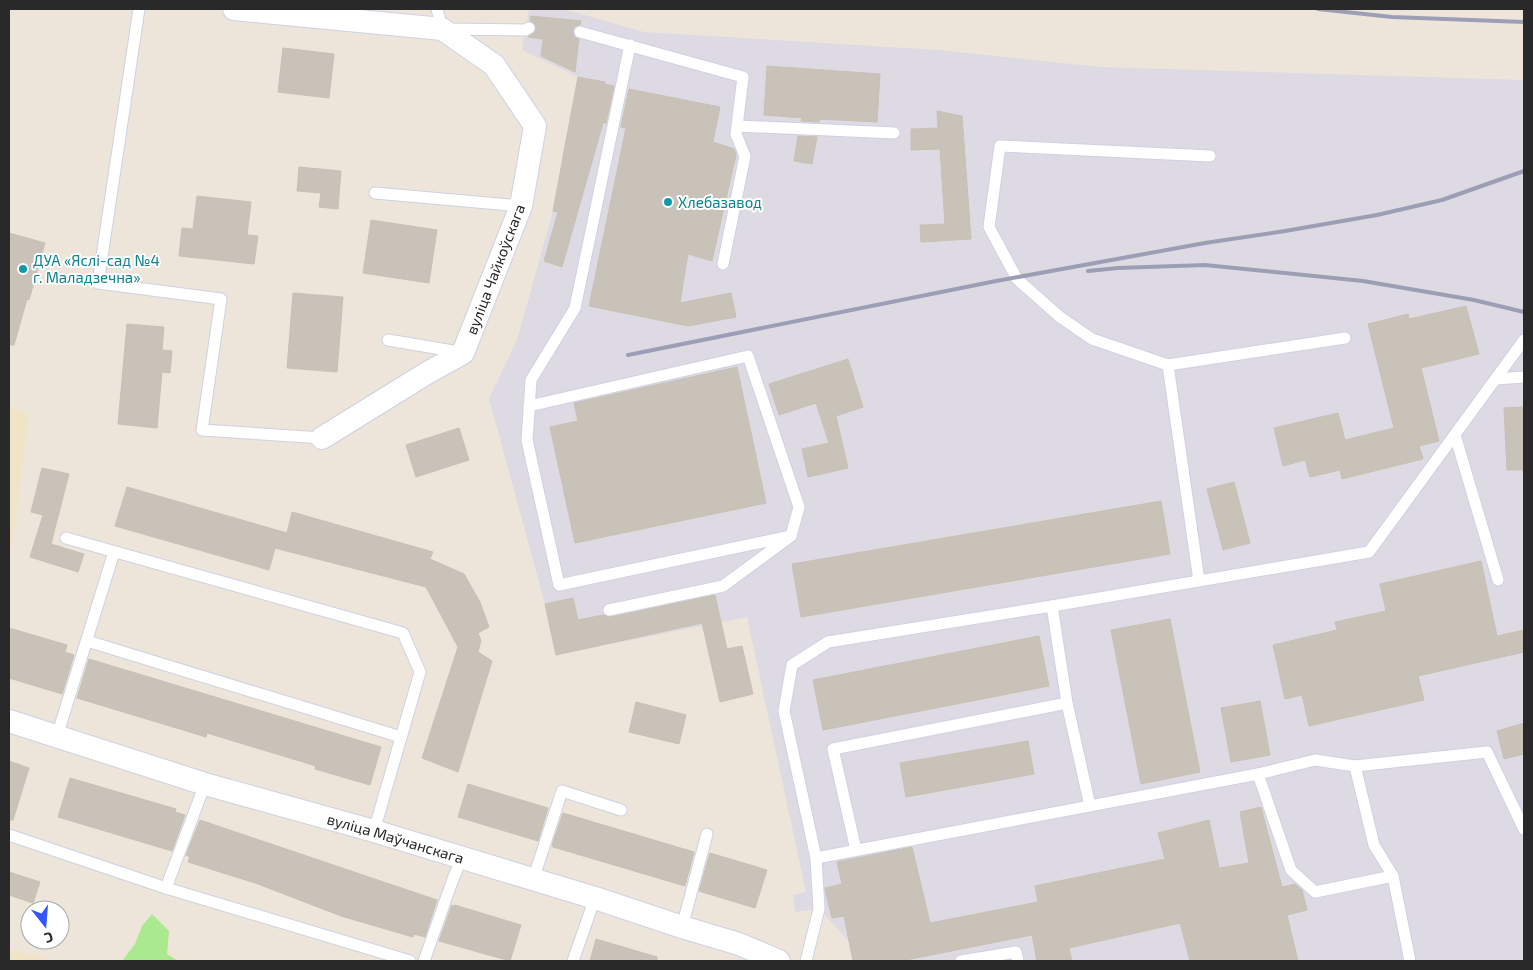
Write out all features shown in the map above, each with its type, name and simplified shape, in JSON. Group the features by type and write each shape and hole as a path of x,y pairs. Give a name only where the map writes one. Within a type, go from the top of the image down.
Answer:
{"street":[{"name":"вуліца Чайкоўскага","path":"234,9 439,19 494,65 535,126 521,206 463,353 322,438"},
{"name":"вуліца Маўчанскага","path":"9,721 205,784 374,831 595,898 739,944 779,961"}],"lane":[{"path":"139,9 98,283 222,299 202,430 322,438"},
{"path":"439,19 525,30 529,28"},
{"path":"580,32 743,77 736,134 745,156 723,264"},
{"path":"630,45 575,308 531,380 527,440 559,585 791,536"},
{"path":"738,126 894,133"},
{"path":"1210,156 1000,146 989,227 1017,279 1060,317 1092,339 1168,365 1345,338"},
{"path":"375,193 521,206"},
{"path":"388,340 463,353"},
{"path":"806,961 819,909 816,858 784,711 792,665 828,642 1369,552 1524,340"},
{"path":"530,406 748,356 799,507 791,536 723,586 610,610"},
{"path":"1168,365 1199,581"},
{"path":"1496,379 1524,377"},
{"path":"1455,435 1498,580"},
{"path":"66,538 403,633 420,672 374,831"},
{"path":"57,736 114,552"},
{"path":"1052,606 1067,703 1090,806"},
{"path":"87,641 401,737"},
{"path":"856,850 833,749 1067,703"},
{"path":"816,858 1258,774 1314,760 1356,766 1487,752 1524,829"},
{"path":"1356,766 1374,845 1393,876 1410,961"},
{"path":"1258,774 1291,870 1315,892 1393,876"},
{"path":"166,888 205,784"},
{"path":"533,880 562,791 621,810"},
{"path":"682,927 707,834"},
{"path":"9,835 166,888 410,961"},
{"path":"424,961 462,858"},
{"path":"573,961 595,898"},
{"path":"961,961 1016,952 1018,961"}],"shaded area":[{"path":"529,9 564,9 644,32 938,50 1101,67 1524,80 1524,961 853,961 849,942 820,909 795,912 793,895 806,892 747,617 556,655 545,604 489,399 517,340 553,211 558,184 566,158 562,157 578,77 522,50"},
{"path":"9,408 29,414 12,546 9,555"},
{"path":"9,949 59,961 9,961"}],"green space":[{"path":"152,914 169,931 167,954 178,961 122,961 135,944 142,926"}],"building":[{"path":"531,16 581,21 580,25 575,26 573,30 574,37 579,39 575,72 541,56 543,39 528,37 536,29 535,24 530,21"},
{"path":"283,48 334,54 329,98 278,92"},
{"path":"767,66 880,74 877,122 820,119 819,122 801,121 802,118 764,115"},
{"path":"578,77 605,82 605,84 614,86 606,123 603,123 562,267 544,261 558,212 553,211"},
{"name":"Хлебазавод","path":"629,89 720,107 713,142 734,149 736,155 712,261 688,254 680,303 731,293 736,317 688,326 589,306 626,128 621,127"},
{"path":"937,111 962,116 971,239 921,242 920,225 945,224 940,149 911,150 911,129 938,128"},
{"path":"798,136 817,137 812,164 794,161"},
{"path":"299,167 341,171 338,209 319,207 321,193 297,191"},
{"path":"197,196 251,202 247,235 258,236 254,264 179,256 182,228 193,229"},
{"path":"371,220 437,230 429,283 363,273"},
{"name":"ДУА «Яслі-сад №4 г. Маладзечна»","path":"9,233 45,243 14,345 9,345"},
{"path":"293,293 343,297 337,372 287,368"},
{"path":"1466,306 1479,354 1421,368 1439,441 1419,446 1423,459 1342,479 1340,470 1310,477 1305,460 1283,466 1274,428 1338,413 1345,440 1394,428 1368,324 1408,314 1409,319"},
{"path":"127,324 164,327 162,350 172,351 170,373 162,372 157,428 118,424"},
{"path":"848,359 863,407 836,416 848,468 808,477 802,449 829,443 816,403 779,415 769,384"},
{"path":"737,367 766,503 575,543 550,427 578,421 574,403"},
{"path":"1524,407 1524,470 1507,470 1504,408"},
{"path":"459,428 469,460 416,477 406,445"},
{"path":"42,468 69,474 51,544 84,554 78,572 30,557 43,515 31,512"},
{"path":"1234,482 1250,543 1223,550 1207,489"},
{"path":"127,487 287,533 292,512 433,552 430,559 464,574 480,602 489,627 478,633 481,641 478,652 492,661 458,772 422,758 458,647 426,587 275,548 269,570 115,526"},
{"path":"1161,501 1170,554 801,617 792,564"},
{"path":"1481,561 1497,636 1524,630 1524,652 1418,676 1424,700 1309,726 1302,695 1285,699 1273,645 1337,630 1335,622 1386,611 1380,584"},
{"path":"715,595 727,649 742,646 753,694 720,702 702,623 556,655 545,604 573,598 578,620 603,615 611,617"},
{"path":"1170,619 1200,772 1141,784 1111,630"},
{"path":"9,628 67,645 65,652 74,655 62,694 9,678"},
{"path":"1039,636 1049,686 823,730 813,680"},
{"path":"89,659 381,747 370,785 315,769 316,766 207,733 206,737 77,698"},
{"path":"1260,701 1270,755 1231,762 1221,708"},
{"path":"636,702 686,715 679,744 629,732"},
{"path":"1524,723 1524,754 1504,759 1497,731"},
{"path":"1028,741 1034,774 906,797 900,763"},
{"path":"9,761 29,768 13,820 9,820"},
{"path":"70,778 176,809 175,812 185,815 172,851 58,817"},
{"path":"468,784 548,808 538,841 458,817"},
{"path":"1261,807 1282,887 1295,884 1302,890 1307,910 1287,915 1298,961 1190,961 1180,923 1069,948 1072,961 1037,961 1032,935 901,961 853,961 844,916 832,918 825,890 825,888 842,884 837,862 912,847 930,923 1038,902 1035,886 1165,859 1158,833 1209,820 1219,868 1249,863 1240,812"},
{"path":"563,813 694,852 685,886 553,847 552,845"},
{"path":"200,820 437,900 425,937 414,934 413,937 341,916 258,884 188,862 190,857 186,855"},
{"path":"710,853 767,870 755,908 699,891"},
{"path":"9,872 40,882 34,900 24,900 9,895"},
{"path":"452,905 521,925 510,961 439,941"},
{"path":"596,939 657,957 657,961 590,961"}],"railway":[{"path":"1318,9 1392,17 1524,22"},
{"path":"628,355 996,281 1205,243 1377,215 1442,200 1524,171"},
{"path":"1088,271 1205,265 1363,281 1474,300 1524,312"}],"place":[{"name":"Хлебазавод","path":"668,202"},
{"name":"ДУА «Яслі-сад №4 г. Маладзечна»","path":"23,269"}]}
